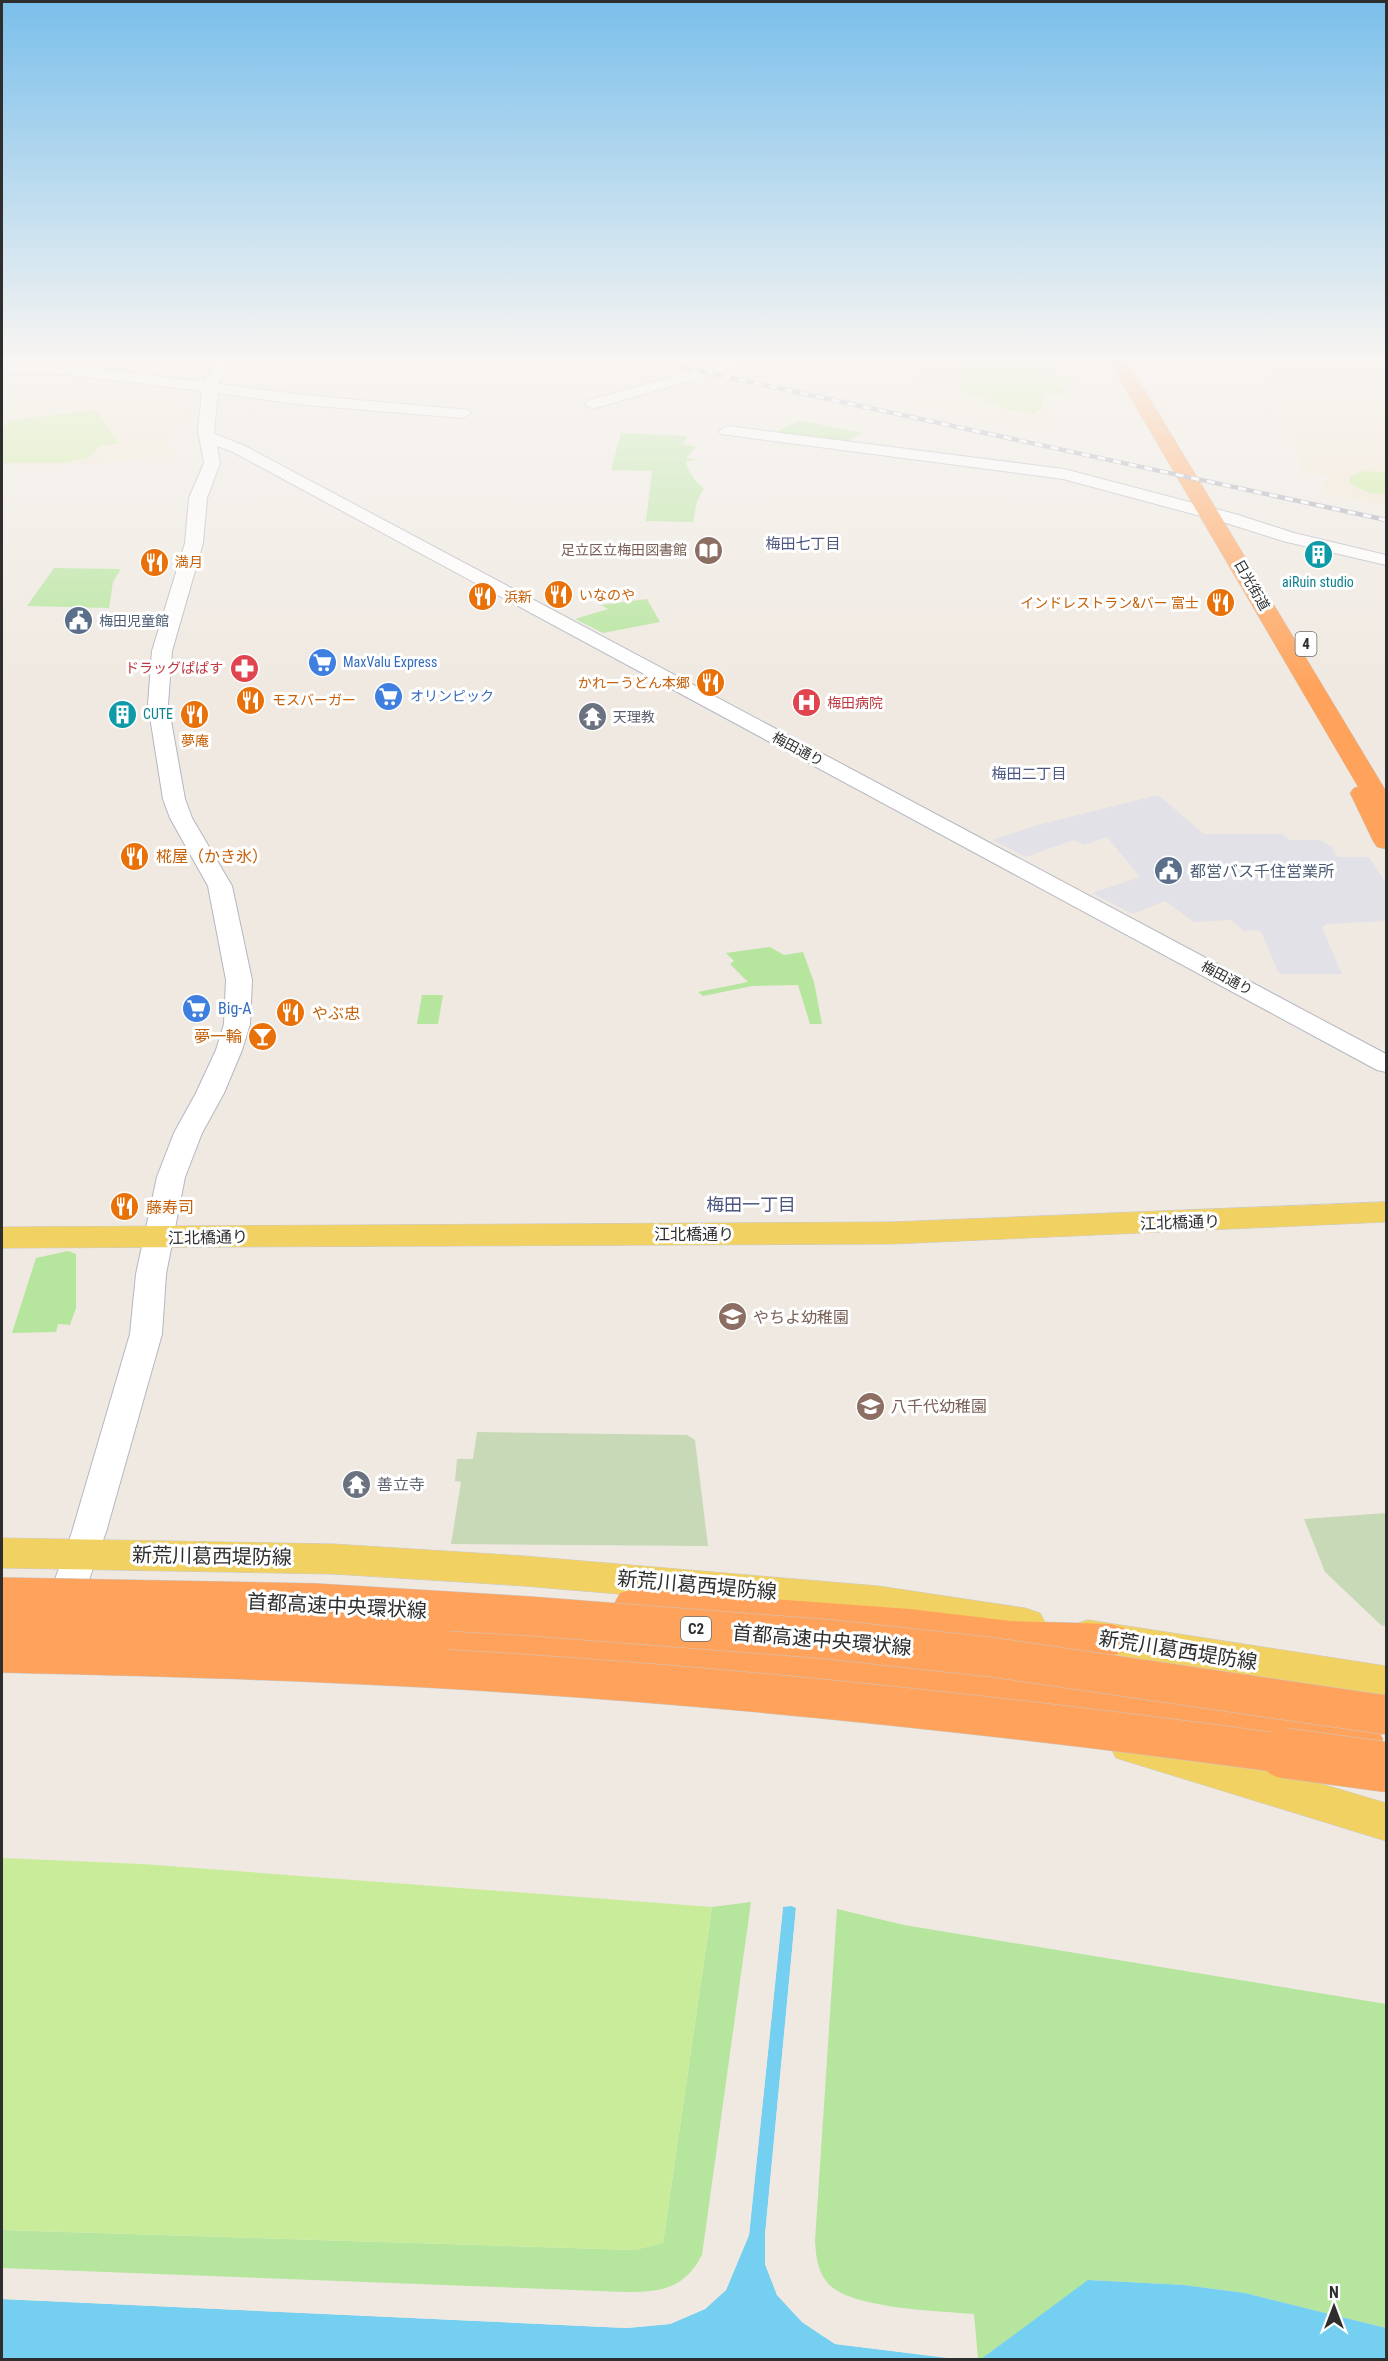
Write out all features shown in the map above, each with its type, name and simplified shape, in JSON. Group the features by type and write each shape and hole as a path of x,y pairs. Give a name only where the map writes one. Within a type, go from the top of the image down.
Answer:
{"highway":[{"name":"日光街道","path":"1189,469 1385,774"},
{"name":"日光街道","path":"1193,469 1351,754 1386,812"},
{"name":"4","path":"1351,754 1366,801 1386,841"},
{"path":"2,1576 346,1586 635,1604 910,1625 1011,1637 1111,1640"},
{"name":"首都高速中央環状線","path":"2,1597 315,1603 529,1616 826,1639 991,1657 1386,1715"},
{"path":"2,1626 164,1626 588,1647 847,1669 1182,1711 1386,1743"},
{"path":"2,1653 406,1666 631,1682 808,1697 1121,1731 1386,1767"},
{"path":"847,1669 948,1692 1004,1708"}],"main road":[{"name":"江北橋通り","path":"2,1238 901,1233 1386,1212"},
{"name":"新荒川葛西堤防線","path":"2,1553 333,1559 713,1586 878,1601 1386,1683"},
{"path":"2,1610 309,1617 536,1630 807,1651 1079,1684 1386,1730"},
{"path":"62,1610 54,1634 58,1638 273,1643 643,1665 820,1681 1004,1708 1386,1822"}],"street":[{"path":"62,1610 82,1553 146,1334 151,1274 171,1177 188,1133 210,1093 229,1050 238,1018 239,980 220,886 181,818 174,799 158,704 162,651 194,543 198,498 210,469"},
{"name":"梅田通り","path":"277,469 1386,1064"},
{"path":"1037,469 1219,515 1289,537 1386,560"}],"shaded area":[{"path":"1298,469 1386,469 1386,506 1318,492 1332,475 1299,472"},
{"name":"都営バス千住営業所","path":"1158,795 1204,834 1282,834 1290,840 1320,840 1332,847 1337,857 1369,857 1386,883 1386,921 1326,924 1322,927 1342,974 1283,974 1278,972 1262,933 1257,930 1244,931 1231,920 1194,922 1165,901 1133,914 1092,893 1140,877 1107,837 1084,845 1073,840 1026,857 992,840 1038,825"}],"green space":[{"path":"689,469 695,480 704,488 697,501 693,522 646,521 652,471 611,470"},
{"path":"1363,471 1386,472 1386,494 1370,493 1350,484 1350,477"},
{"path":"54,568 121,569 113,582 109,608 27,606"},
{"path":"647,599 660,622 603,633 575,619 608,609 601,605"},
{"path":"770,947 784,955 803,952 814,982 822,1024 810,1024 798,985 752,986 703,996 698,992 748,982 730,964 734,961 726,953"},
{"path":"422,995 443,995 438,1024 417,1024"},
{"path":"68,1251 76,1254 76,1308 70,1325 58,1324 56,1332 12,1333 36,1258"},
{"path":"477,1432 687,1435 695,1440 708,1546 451,1544 461,1482 455,1481 457,1459 473,1459"},
{"path":"1386,1513 1386,1625 1382,1626 1325,1572 1304,1519"},
{"path":"2,1858 142,1864 712,1907 663,2243 634,2250 2,2230"},
{"path":"751,1902 702,2255 695,2266 679,2282 650,2291 625,2292 2,2268 2,2230 634,2250 663,2243 712,1907"},
{"path":"837,1909 904,1925 1386,2004 1386,2328 1245,2293 1184,2285 1089,2280 978,2359 974,2314 918,2310 872,2303 852,2298 836,2290 826,2281 821,2272 815,2241"}],"water":[{"path":"783,1907 796,1908 765,2235 765,2264 777,2295 802,2322 835,2344 960,2359 2,2360 2,2299 626,2328 670,2324 705,2309 726,2290 749,2235"},
{"path":"1088,2280 1184,2285 1245,2293 1386,2328 1386,2359 981,2359"}],"pier":[{"path":"780,1906 783,1907 749,2235 726,2290 705,2309 670,2324 627,2328 2,2299 2,2296 626,2325 669,2321 703,2306 724,2288 746,2234"},
{"path":"796,1908 799,1908 768,2235 768,2264 779,2293 804,2320 836,2341 960,2357 963,2360 835,2344 802,2322 777,2295 765,2264 765,2235"}],"railway":[{"path":"1152,469 1386,520"}],"place":[{"name":"足立区立梅田図書館","path":"708,550"},
{"name":"aiRuin studio","path":"1318,555"},
{"name":"満月","path":"154,562"},
{"name":"いなのや","path":"558,595"},
{"name":"浜新","path":"483,597"},
{"name":"インドレストラン&バー 富士","path":"1220,603"},
{"name":"梅田児童館","path":"78,621"},
{"name":"MaxValu Express","path":"322,662"},
{"name":"ドラッグぱぱす","path":"244,668"},
{"name":"かれーうどん本郷","path":"711,683"},
{"name":"オリンピック","path":"389,696"},
{"name":"モスバーガー","path":"251,700"},
{"name":"梅田病院","path":"806,703"},
{"name":"CUTE","path":"122,714"},
{"name":"夢庵","path":"195,714"},
{"name":"天理教","path":"592,717"},
{"name":"椛屋（かき氷）","path":"135,856"},
{"name":"都営バス千住営業所","path":"1169,871"},
{"name":"Big-A","path":"197,1008"},
{"name":"やぶ忠","path":"291,1013"},
{"name":"夢一輪","path":"263,1036"},
{"name":"藤寿司","path":"125,1207"},
{"name":"やちよ幼稚園","path":"732,1317"},
{"name":"八千代幼稚園","path":"870,1406"},
{"name":"善立寺","path":"356,1484"}],"district":[{"name":"梅田七丁目","path":"803,544"},
{"name":"梅田二丁目","path":"1029,774"},
{"name":"梅田一丁目","path":"751,1205"}]}
